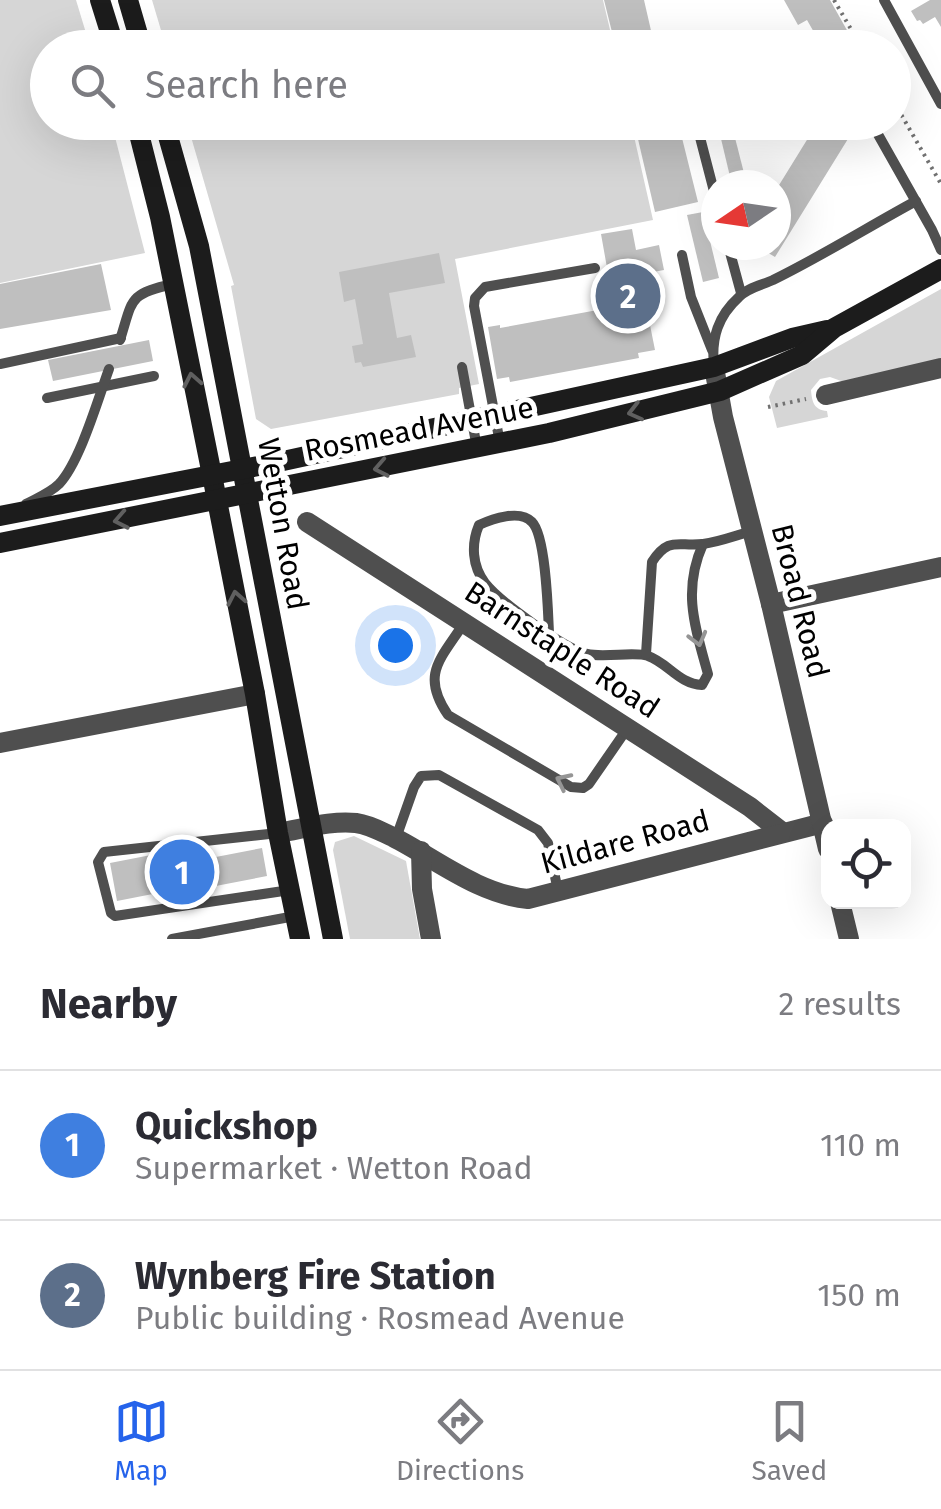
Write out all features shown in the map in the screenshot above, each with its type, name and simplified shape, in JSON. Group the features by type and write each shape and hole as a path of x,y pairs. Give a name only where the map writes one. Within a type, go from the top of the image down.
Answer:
{"main road":[{"path":"100,0 109,30"},
{"path":"128,0 137,30"},
{"name":"Wetton Road","path":"140,140 160,218 256,694 300,939"},
{"name":"Wetton Road","path":"169,140 199,246 333,939"},
{"name":"Rosmead Avenue","path":"0,543 500,444 720,392 802,355 834,328 941,269"},
{"name":"Rosmead Avenue","path":"4,515 494,415 834,328"}],"street":[{"name":"Broad Road","path":"713,359 723,417 821,819"},
{"path":"826,395 941,368"},
{"name":"Barnstaple Road","path":"307,522 750,807 782,832"},
{"path":"771,604 941,568"},
{"path":"0,742 256,694"},
{"name":"Kildare Road","path":"278,833 345,822 369,826 487,890 528,898 821,823"},
{"path":"420,851 431,939"},
{"path":"842,909 849,939"}],"lane":[{"path":"884,0 900,30"},
{"path":"911,49 941,104"},
{"path":"701,140 708,170"},
{"path":"880,140 941,250"},
{"path":"713,359 715,332 741,293 771,281 916,201"},
{"path":"682,255 691,296 713,359"},
{"path":"732,260 741,293"},
{"path":"500,444 475,298 485,287 595,268"},
{"path":"0,364 119,342 136,296 173,284"},
{"path":"462,367 477,448"},
{"path":"4,515 49,492 64,477 84,439 110,369"},
{"path":"48,398 154,376"},
{"path":"549,633 548,589 533,522 522,516 506,516 479,525 472,541 475,563 485,583 561,643 600,656 646,654 692,684 702,685 708,674 691,612 692,578 702,544"},
{"path":"646,654 652,562 659,550 670,544 702,544 752,530"},
{"path":"464,623 439,662 433,682 439,703 448,715 577,788 589,784 627,728"},
{"path":"396,839 421,776 439,775 545,836 558,890"},
{"path":"278,833 104,852 98,862 115,916 290,890"},
{"path":"172,939 295,916"}],"path":[{"path":"834,0 852,30"},
{"path":"911,132 941,184"},
{"path":"768,406 826,395"}],"shaded area":[{"path":"0,0 76,0 85,30 30,30 30,140 116,140 145,253 0,283"},
{"path":"152,0 603,0 610,30 161,30"},
{"path":"192,140 635,140 653,220 455,259 479,384 459,388 459,394 271,429 256,419 231,286 234,285"},
{"path":"941,289 941,360 844,382 830,377 820,379 811,390 812,398 816,407 827,411 828,417 777,428 769,397 776,381"},
{"path":"354,836 406,861 420,939 350,939 333,850 335,842"}],"building":[{"path":"604,0 644,0 651,30 612,30"},
{"path":"784,0 830,0 847,30 813,30 807,20 798,25"},
{"path":"930,0 941,0 941,27 935,17 923,24 917,21 911,11"},
{"path":"638,140 682,140 698,202 655,212"},
{"path":"721,140 736,140 743,170 728,170"},
{"path":"807,140 847,140 791,231 788,170"},
{"path":"701,212 701,260 715,260 719,278 703,282 687,215"},
{"path":"632,229 636,250 659,245 664,270 648,273 650,283 642,285 655,350 638,353 639,358 510,382 509,377 497,379 488,327 614,307 601,234"},
{"path":"439,253 445,283 389,293 397,338 411,335 416,357 363,367 361,362 355,363 352,346 363,344 355,299 344,302 339,272"},
{"path":"101,264 111,310 0,329 0,284"},
{"path":"149,340 153,361 53,381 48,360"},
{"path":"187,848 190,862 262,848 267,876 117,901 110,863"}],"place":[{"name":"Wynberg Fire Station","path":"628,296"},
{"name":"Quickshop","path":"182,872"}]}
